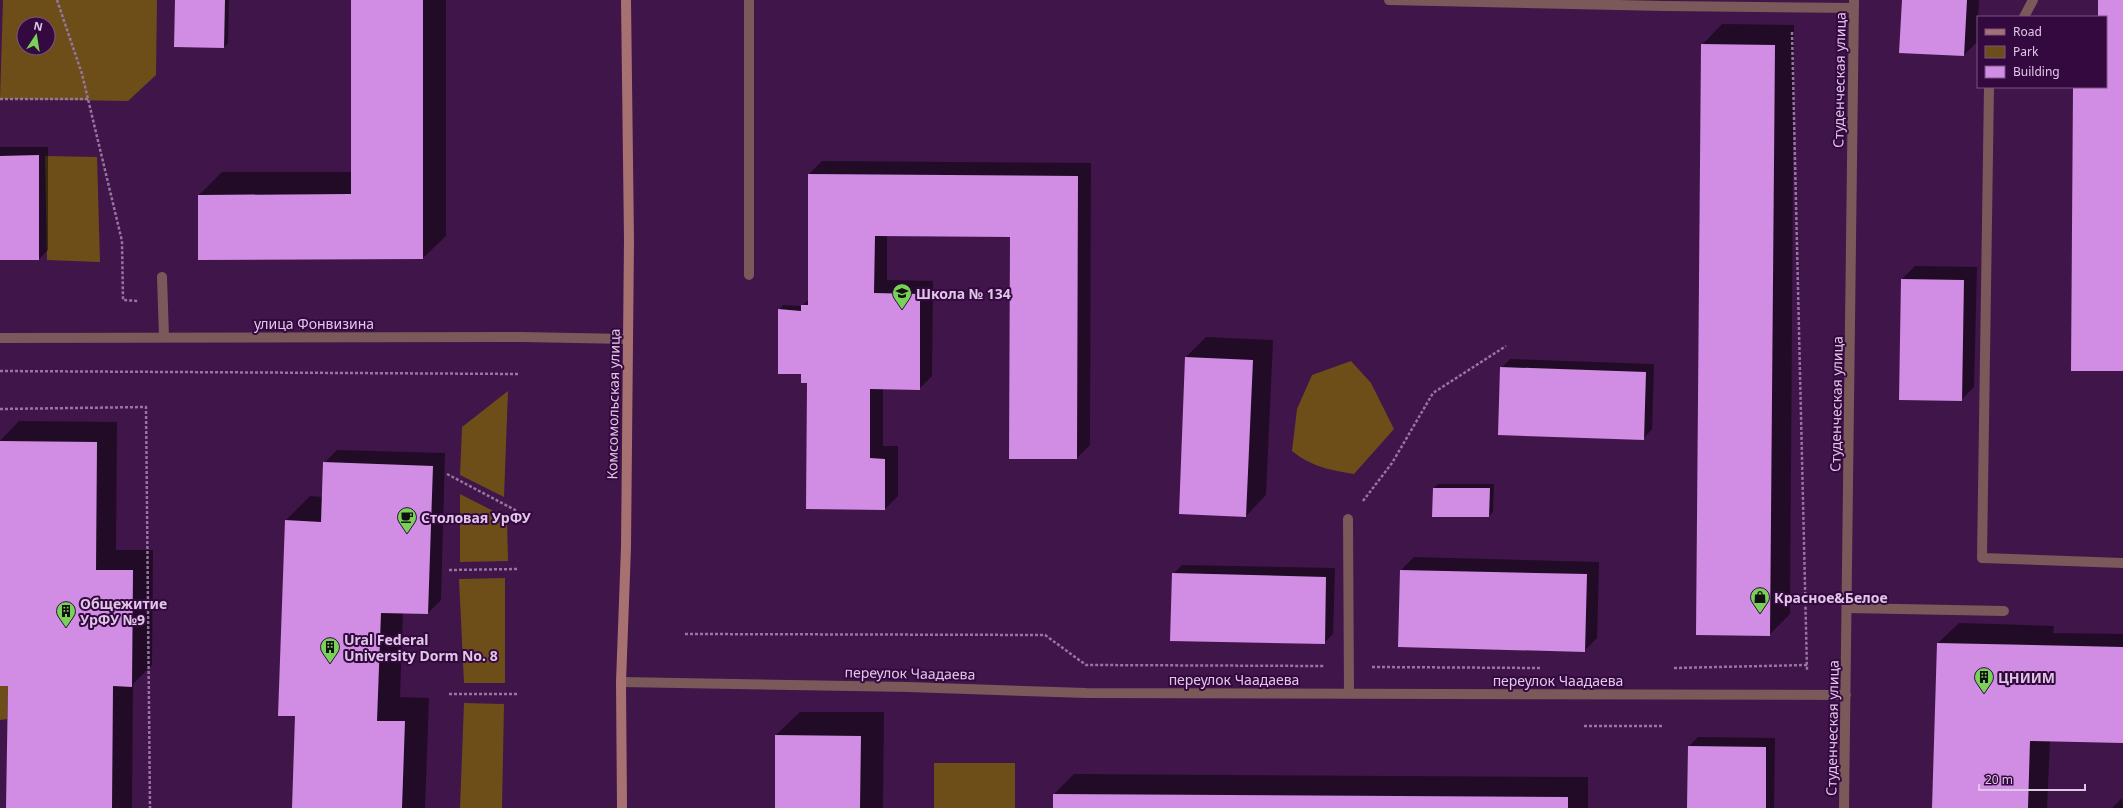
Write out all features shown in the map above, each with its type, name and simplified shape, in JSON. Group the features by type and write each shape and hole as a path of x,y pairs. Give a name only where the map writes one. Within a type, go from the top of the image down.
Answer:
{"main road":[{"name":"Комсомольская улица","path":"622,808 621,682 626,547 628,339 626,0"}],"street":[{"path":"749,275 750,0"},
{"path":"1389,0 1656,6 1792,7 1854,4"},
{"path":"2025,16 2033,0"},
{"name":"Студенческая улица","path":"1844,808 1854,4"},
{"path":"1989,88 1982,558 2123,564"},
{"path":"162,277 164,337"},
{"name":"улица Фонвизина","path":"0,338 521,337 628,339"},
{"path":"1348,520 1350,693"},
{"path":"1847,608 2004,611"},
{"name":"переулок Чаадаева","path":"621,682 901,686 1086,693 1846,695"}],"path":[{"path":"57,0 82,74 122,241 123,300 146,302"},
{"path":"1792,7 1808,665 1807,695"},
{"path":"0,99 88,99"},
{"path":"1348,520 1392,463 1432,393 1506,346"},
{"path":"0,371 520,374"},
{"path":"0,409 146,407 150,808"},
{"path":"447,474 517,512"},
{"path":"449,570 519,569"},
{"path":"685,634 1045,635 1086,664 1547,668"},
{"path":"1666,669 1808,665"},
{"path":"449,694 518,694"},
{"path":"1584,726 1663,726"}],"green space":[{"path":"3,0 157,0 156,75 128,101 0,99"},
{"path":"45,156 97,157 100,262 47,260"},
{"path":"1351,361 1371,383 1394,429 1354,474 1329,469 1314,464 1292,451 1297,409 1312,375"},
{"path":"508,391 504,497 460,475 462,427"},
{"path":"460,494 507,518 508,561 460,562"},
{"path":"505,578 505,683 464,683 459,579"},
{"path":"0,686 8,686 7,719 0,720"},
{"path":"464,703 504,704 502,808 460,808"},
{"path":"934,763 1015,763 1015,808 934,808"}],"building":[{"path":"175,0 225,0 224,48 174,47"},
{"path":"351,0 423,0 423,259 198,260 198,195 351,194"},
{"path":"1902,0 1967,0 1964,56 1899,53"},
{"path":"2098,0 2123,0 2123,371 2071,371 2073,88 2107,88 2107,16 2098,16"},
{"path":"1701,44 1775,45 1770,636 1696,635"},
{"path":"39,155 39,260 0,260 0,156"},
{"path":"808,174 1078,176 1077,459 1009,459 1010,237 875,236 874,293 920,294 920,390 870,389 870,458 885,459 885,510 806,509 807,383 801,383 801,374 778,374 778,309 801,311 801,305 808,305"},
{"path":"1901,279 1964,280 1962,401 1899,400"},
{"path":"1185,357 1253,360 1246,517 1179,514"},
{"path":"1500,367 1646,372 1644,440 1498,435"},
{"name":"Общежитие УрФУ №9","path":"0,441 97,442 96,570 133,570 132,687 113,686 112,808 6,808 8,686 0,686"},
{"name":"Ural Federal University Dorm No. 8","path":"323,462 433,466 428,614 381,613 377,721 405,721 402,808 292,808 295,716 278,716 285,520 321,522"},
{"path":"1433,488 1490,488 1489,517 1432,517"},
{"path":"1400,570 1587,574 1585,652 1398,647"},
{"path":"1172,573 1326,577 1325,644 1170,641"},
{"name":"ЦНИИМ","path":"1937,643 2123,647 2123,743 2030,741 2028,808 1932,808"},
{"path":"775,735 861,736 860,808 775,808"},
{"path":"1688,746 1766,747 1766,808 1687,808"},
{"path":"1053,794 1568,797 1568,808 1053,808"}],"place":[{"name":"Школа № 134","path":"902,310"},
{"name":"Столовая УрФУ","path":"407,534"},
{"name":"Красное&Белое","path":"1760,614"},
{"name":"Общежитие УрФУ №9","path":"66,628"},
{"name":"Ural Federal University Dorm No. 8","path":"330,664"},
{"name":"ЦНИИМ","path":"1984,694"}]}
